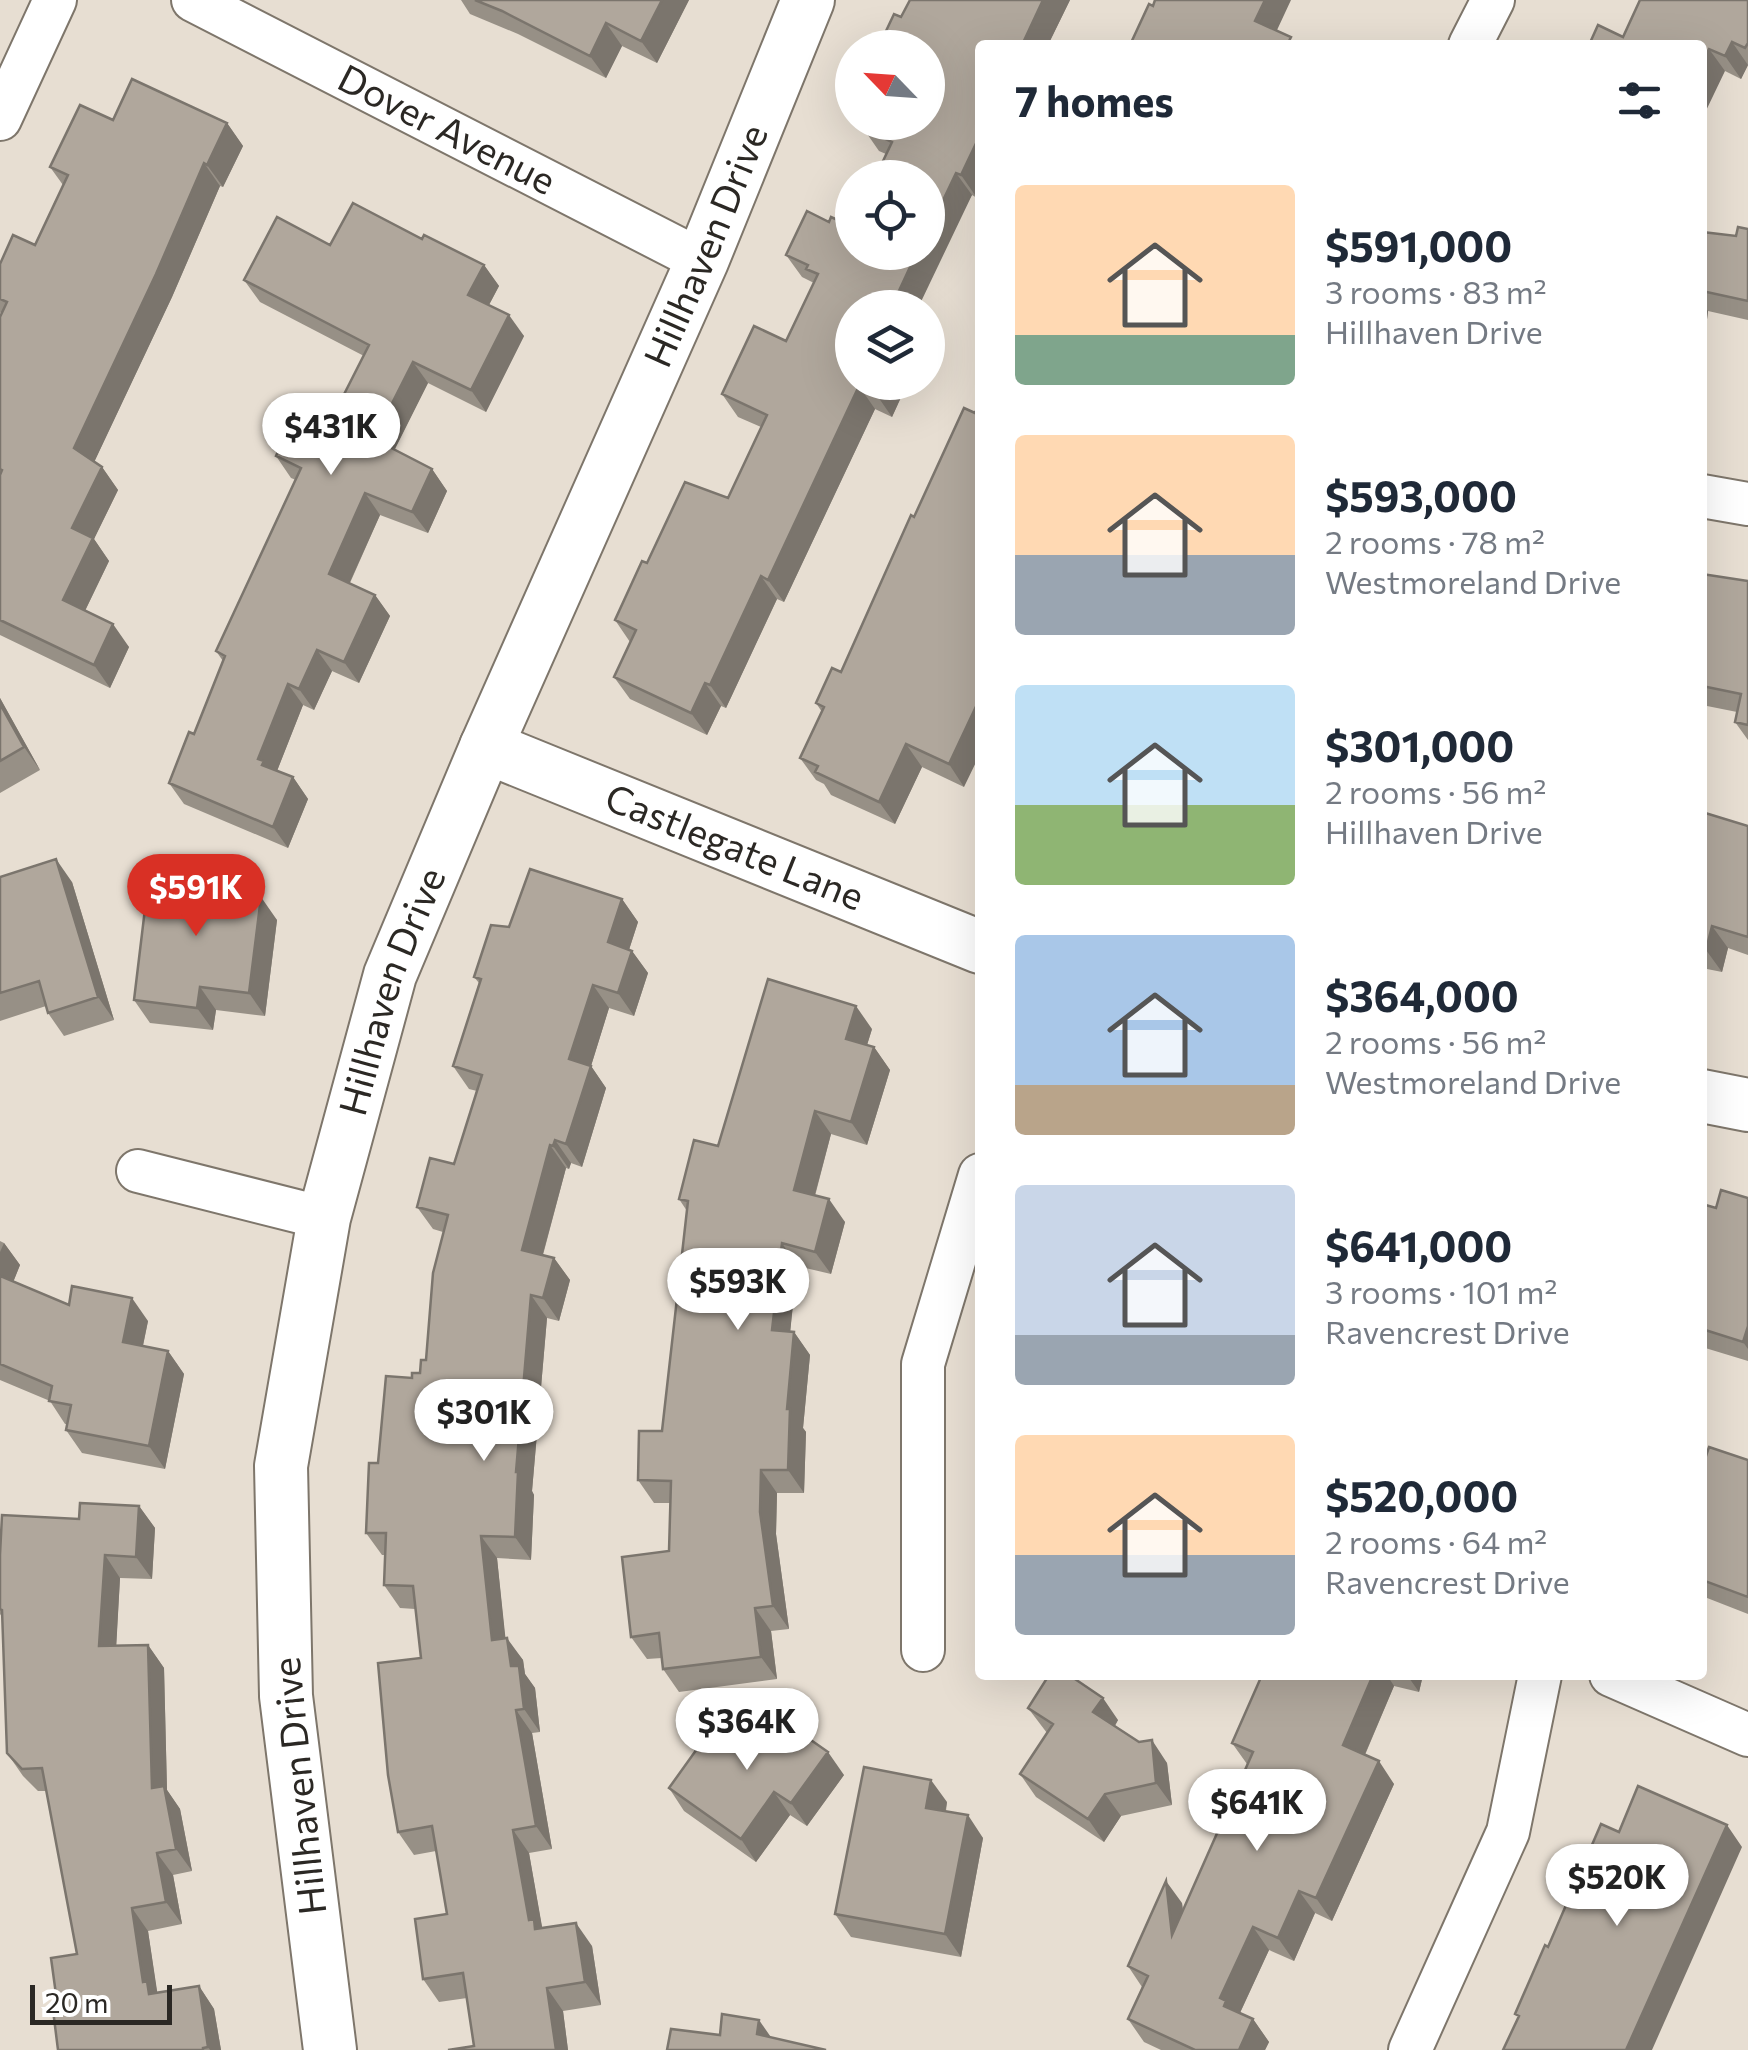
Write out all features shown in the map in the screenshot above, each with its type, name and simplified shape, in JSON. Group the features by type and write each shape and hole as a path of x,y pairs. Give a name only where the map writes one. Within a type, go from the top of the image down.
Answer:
{"street":[{"path":"0,119 55,0"},
{"name":"Dover Avenue","path":"193,0 702,261"},
{"name":"Hillhaven Drive","path":"330,2050 286,1696 281,1466 324,1218 390,975 486,747 702,261 808,0"},
{"path":"1473,40 1493,0"},
{"path":"1707,497 1748,504"},
{"name":"Castlegate Lane","path":"486,747 975,945"},
{"path":"1707,1097 1748,1105"},
{"path":"138,1171 324,1218"},
{"path":"923,1650 923,1364 975,1192"},
{"path":"1410,2050 1508,1832 1539,1680"},
{"path":"1622,1680 1748,1735"}],"building":[{"path":"475,0 662,0 641,41 606,23 590,56"},
{"path":"910,0 1043,0 1024,40 975,40 975,146 945,196 945,160 884,160 892,142 888,140 945,140 945,30 886,30 894,14 901,17"},
{"path":"1155,0 1265,0 1255,21 1291,37 1132,40 1149,4 1153,6"},
{"path":"1640,0 1748,0 1748,43 1745,48 1732,42 1725,56 1709,49 1707,53 1707,40 1591,40 1598,25 1623,37"},
{"path":"132,79 227,123 207,165 204,163 74,448 102,467 72,528 93,538 63,600 113,624 94,665 0,620 0,317 7,302 0,299 0,264 13,235 35,245 68,175 50,167 80,105 113,120"},
{"path":"353,203 422,239 424,235 484,265 468,295 509,315 471,390 413,362 374,439 432,469 412,512 365,493 329,574 375,595 344,662 317,650 299,689 288,684 258,759 264,761 262,765 293,777 273,827 169,783 189,732 194,734 225,656 216,651 301,468 276,456 295,414 320,426 324,417 331,420 369,345 244,280 277,217 330,245"},
{"path":"807,211 829,222 831,217 835,219 835,270 909,270 899,290 835,290 835,400 852,400 768,580 761,576 710,685 705,683 691,713 614,677 636,630 615,620 685,482 728,498 767,415 722,394 754,326 786,341 818,274 786,255"},
{"path":"1738,227 1748,229 1748,301 1707,292 1707,233 1736,236"},
{"path":"964,408 975,413 975,709 949,764 906,744 879,802 815,772 818,766 800,758 824,707 816,703 832,668 841,672"},
{"path":"1707,575 1748,581 1748,725 1735,722 1741,694 1707,687"},
{"path":"0,704 24,747 0,761"},
{"path":"1707,814 1748,826 1748,937 1712,926 1707,946"},
{"path":"56,859 98,997 48,1013 39,981 0,993 0,877"},
{"path":"178,864 228,870 225,893 261,897 249,993 200,987 197,1008 134,1000 148,884 175,887"},
{"path":"530,869 622,899 608,942 632,951 618,993 593,985 569,1059 591,1066 566,1144 555,1140 550,1145 522,1250 554,1258 543,1298 531,1295 516,1472 515,1537 481,1536 492,1640 507,1638 511,1666 519,1666 524,1709 516,1710 536,1826 513,1830 529,1920 534,1919 535,1929 576,1923 585,1982 547,1988 556,2050 448,2050 474,2046 463,1973 423,1979 415,1919 447,1914 432,1826 398,1832 388,1775 378,1663 421,1658 413,1586 384,1585 386,1533 366,1533 369,1463 378,1463 386,1376 412,1378 412,1373 420,1373 421,1360 426,1360 433,1273 448,1215 417,1207 430,1158 454,1164 482,1075 453,1066 481,979 474,977 491,925 509,927"},
{"path":"768,979 856,1006 846,1039 874,1047 851,1122 815,1111 794,1190 829,1199 815,1252 782,1243 772,1330 794,1332 787,1409 788,1470 761,1470 760,1512 773,1606 755,1608 761,1657 663,1669 659,1633 631,1637 622,1557 669,1551 671,1481 638,1480 639,1431 662,1431 688,1201 679,1199 694,1140 718,1146"},
{"path":"1721,1190 1748,1198 1748,1326 1743,1342 1707,1331 1707,1205 1716,1208"},
{"path":"0,1276 69,1305 72,1286 132,1298 123,1342 168,1351 149,1446 66,1430 71,1405 49,1401 52,1386 0,1364"},
{"path":"1709,1447 1748,1460 1748,1597 1707,1582"},
{"path":"80,1503 139,1506 136,1557 105,1555 99,1646 148,1645 152,1788 164,1786 176,1849 157,1853 166,1902 132,1908 143,1982 147,1981 149,1994 199,1986 208,2047 203,2050 58,2050 53,2010 58,2009 51,1958 77,1954 42,1768 22,1769 7,1753 0,1555 2,1515 79,1519"},
{"path":"1046,1680 1076,1680 1103,1698 1093,1712 1139,1742 1152,1740 1156,1783 1105,1794 1088,1819 1020,1774 1053,1724 1028,1708"},
{"path":"1260,1680 1371,1680 1343,1745 1379,1761 1316,1898 1299,1891 1278,1938 1253,1927 1220,1998 1226,2001 1224,2006 1253,2019 1239,2050 1195,2050 1128,2019 1148,1976 1128,1966 1166,1881 1172,1935 1253,1752 1232,1743"},
{"path":"778,1717 828,1752 791,1803 774,1792 741,1839 669,1788 717,1721 755,1748"},
{"path":"864,1767 931,1780 926,1808 968,1815 945,1934 835,1914"},
{"path":"1638,1786 1727,1825 1626,2050 1503,2050 1519,2016 1515,2014 1601,1824 1619,1832"},
{"path":"722,2014 759,2020 757,2034 826,2050 667,2050 671,2029 720,2035"}]}
